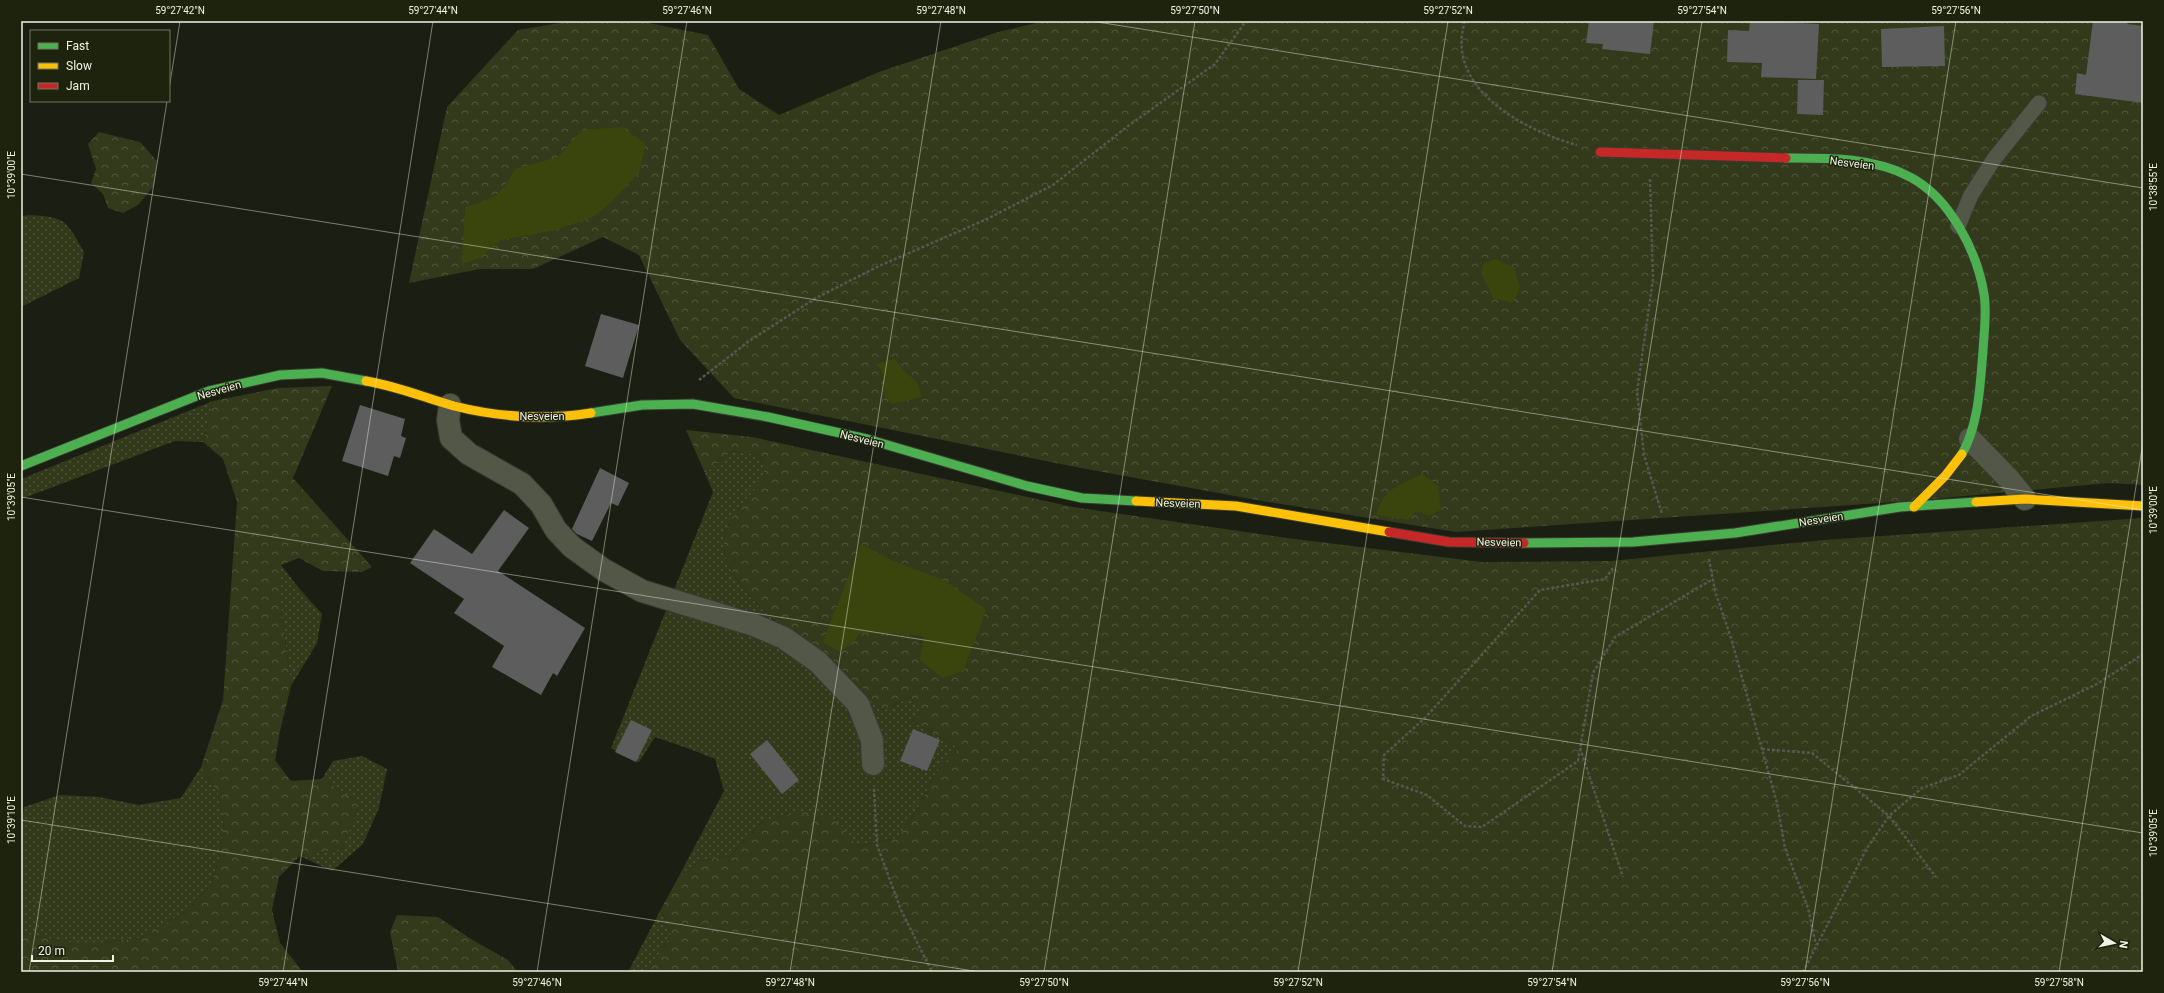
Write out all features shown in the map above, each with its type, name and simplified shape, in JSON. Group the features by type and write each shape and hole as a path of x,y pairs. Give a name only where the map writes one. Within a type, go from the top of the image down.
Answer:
{"main road":[{"name":"Nesveien","path":"1600,152 1650,155 1833,160 1876,165 1910,177 1940,200 1958,226 1977,268 1984,293 1985,320 1981,377 1970,439 1962,455 1914,507"},
{"name":"Nesveien","path":"21,466 210,391 280,375 322,373 381,383 450,405 518,416 571,416 604,409 642,405 693,404 760,416 867,439 1027,486 1082,498 1236,506 1449,542 1571,544 1633,542 1705,535 1914,507 2025,499 2143,506"}],"street":[{"path":"450,405 448,420 451,438 469,454 522,484 541,504 556,530 572,547 604,570 642,591 754,625 784,638 818,662 858,704 872,740 873,764"},
{"path":"1970,439 2008,478 2025,499"}],"lane":[{"path":"1958,226 1971,195 1994,159 2039,103"}],"path":[{"path":"668,405 748,341 816,298 879,266 985,220 1053,185 1128,126 1215,64 1246,21"},
{"path":"1465,21 1461,33 1463,62 1477,88 1512,117 1544,134 1600,152"},
{"path":"1650,155 1653,279 1638,392 1644,455 1657,499 1671,538"},
{"path":"1705,535 1713,579 1778,803 1785,848 1808,908 1816,946"},
{"path":"1633,542 1605,579 1540,590 1425,718 1384,755 1383,779 1428,795 1466,826 1482,827 1578,761 1593,672 1615,637 1713,579"},
{"path":"1803,972 1867,848 1889,816 1922,788 1959,775 2030,716 2097,684 2143,654"},
{"path":"1580,748 1623,878"},
{"path":"1762,749 1812,753 1889,816 1936,877"},
{"path":"873,764 876,845 901,910 932,972"}],"green space":[{"path":"572,21 639,21 708,35 739,89 779,115 879,72 998,32 1045,21 2143,21 2143,485 2109,483 1910,501 1456,532 1262,501 1081,468 734,398 680,340 639,255 603,237 533,269 480,269 409,283 447,107 518,30"},
{"path":"99,132 140,142 157,161 154,186 138,205 123,213 108,208 103,194 91,183 96,169 88,144"},
{"path":"29,215 51,217 64,222 73,233 84,252 79,278 21,307 21,216"},
{"path":"332,386 293,478 372,567 362,572 323,571 299,558 281,565 281,608 291,686 280,731 275,760 291,781 322,779 360,803 342,849 300,856 279,877 272,910 280,943 303,972 21,972 21,933 66,942 104,942 141,938 185,912 211,885 219,859 224,823 218,793 201,767 223,700 237,502 223,459 203,442 213,401 278,388"},
{"path":"213,401 203,442 175,441 21,499 21,479"},
{"path":"686,430 752,437 1073,507 1287,538 1482,562 1611,561 1824,540 2143,518 2143,972 647,972 671,935 661,909 679,876 700,861 730,856 764,820 803,812 835,819 858,846 898,838 921,803 937,771 959,748 912,721 921,713 911,697 883,710 862,688 777,623 756,603 739,582 727,561 724,541 729,523 734,515 765,478 761,455 732,451 705,473"},
{"path":"732,451 761,455 765,478 734,515 726,532 724,541 727,561 739,582 756,603 777,623 862,688 883,710 911,697 921,713 912,721 959,748 937,771 921,803 898,838 858,846 835,819 764,820 730,856 700,861 679,876 724,791 715,759 655,737 639,762 611,748 713,492 705,473"},
{"path":"281,565 322,614 317,643 291,686 281,608"},
{"path":"362,756 387,769 379,808 363,844 332,871 300,856 342,849 360,803 322,779 333,761"},
{"path":"201,767 218,793 224,823 219,859 211,885 185,912 141,938 104,942 66,942 21,933 21,830 24,807 60,795 99,797 139,805 181,798"},
{"path":"661,909 671,935 647,972 628,972"},
{"path":"397,915 438,917 471,939 508,960 518,972 398,972 390,932"}],"shaded area":[{"path":"622,127 646,144 639,173 607,206 593,217 556,230 501,240 480,258 462,264 465,207 496,196 515,169 558,157 582,130"},
{"path":"1495,259 1514,267 1520,288 1513,303 1493,298 1481,273 1483,264"},
{"path":"895,359 904,371 917,382 922,397 892,404 884,394 884,375 876,364"},
{"path":"1422,474 1438,485 1441,510 1429,516 1416,511 1409,520 1376,515 1383,498 1393,488"},
{"path":"861,544 893,561 944,580 986,609 964,670 943,678 920,660 924,635 860,633 851,645 839,651 823,642"}],"building":[{"path":"1589,21 1654,21 1650,54 1602,49 1603,44 1586,43"},
{"path":"1750,21 1819,24 1816,79 1761,77 1762,63 1727,62 1728,30 1749,31"},
{"path":"2093,21 2127,21 2127,24 2143,26 2143,103 2075,94 2077,73 2086,75"},
{"path":"1944,26 1945,66 1882,67 1881,29"},
{"path":"1798,80 1824,80 1823,115 1797,114"},
{"path":"601,314 639,325 623,378 585,366"},
{"path":"360,405 405,419 401,436 406,438 400,458 394,456 388,476 342,461"},
{"path":"600,468 629,483 618,506 611,503 592,541 577,534 572,529"},
{"path":"504,510 529,528 498,571 585,628 557,676 553,673 541,695 492,667 504,646 454,613 464,599 410,563 434,529 472,554"},
{"path":"631,720 652,730 636,762 615,752"},
{"path":"913,729 940,740 927,771 900,761"},
{"path":"767,740 799,780 782,794 750,754"}],"traffic: fast":[{"path":"1786,158 1850,160 1865,162 1896,170 1924,186 1949,212 1959,227 1975,261 1984,294 1985,308 1978,404 1972,430 1962,454"},
{"path":"21,466 209,391 280,375 322,373 366,381"},
{"path":"591,413 642,405 693,404 768,417 867,439 1027,486 1082,498 1136,501"},
{"path":"1524,543 1633,542 1735,533 1900,507 1976,502"}],"traffic: slow":[{"path":"366,381 400,389 454,406 488,413 539,417 591,413"},
{"path":"1914,507 1945,476 1962,454"},
{"path":"1976,502 2025,499 2143,506"},
{"path":"1136,501 1236,506 1389,532"}],"traffic: jam":[{"path":"1600,152 1786,158"},
{"path":"1389,532 1449,542 1524,543"}]}
